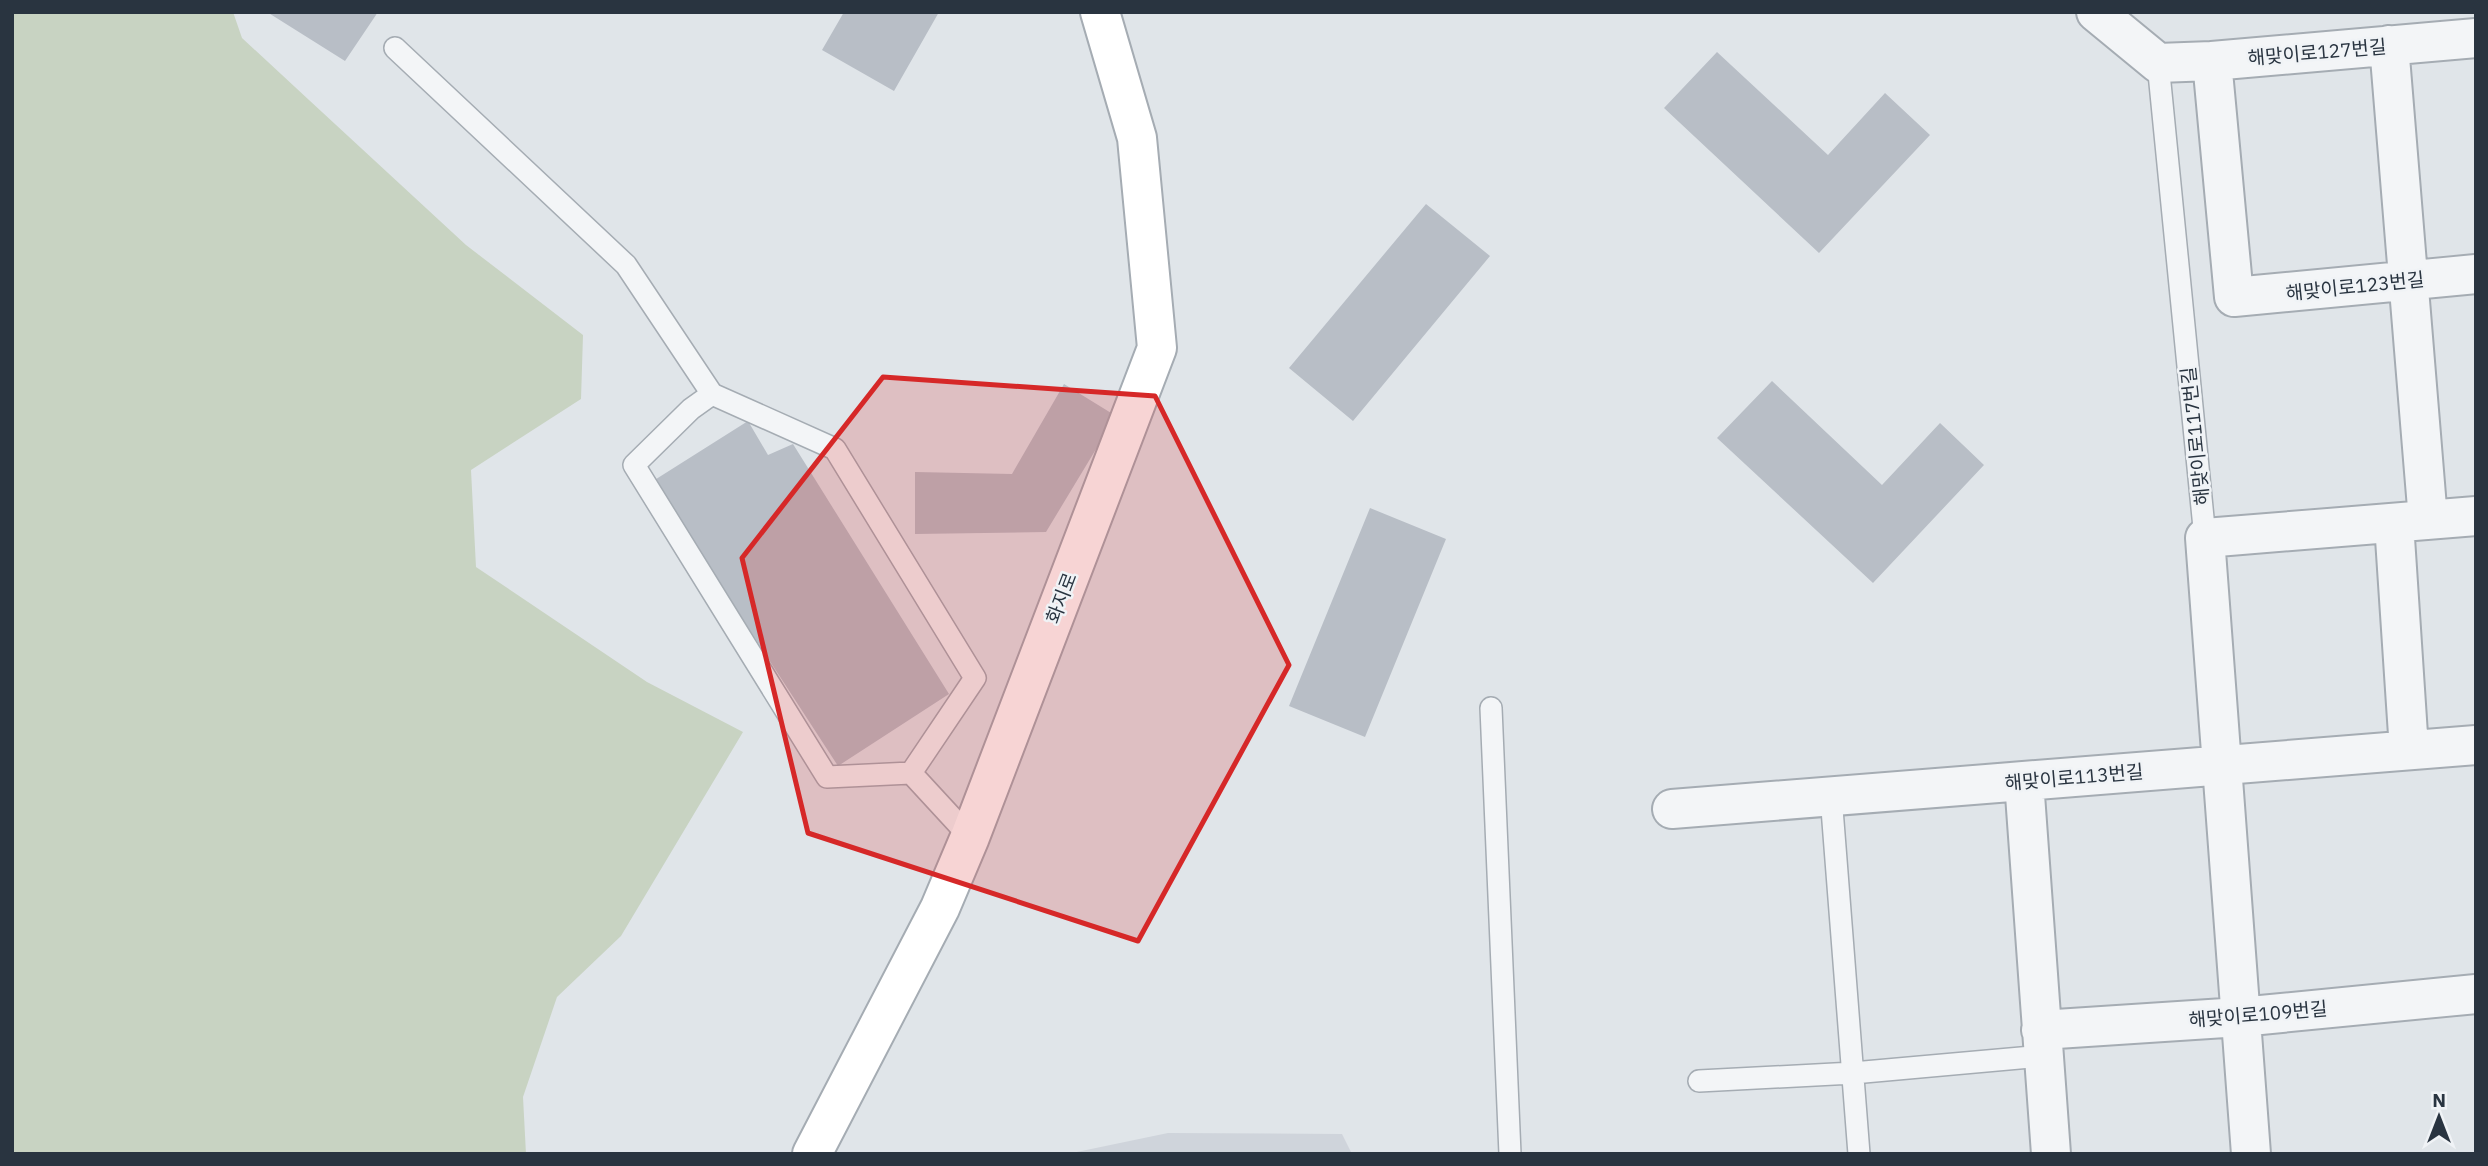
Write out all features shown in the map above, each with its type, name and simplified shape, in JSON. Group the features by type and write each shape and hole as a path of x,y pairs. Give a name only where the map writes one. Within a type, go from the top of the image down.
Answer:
{"street":[{"name":"화지로","path":"812,1154 940,908 970,837 1157,348 1137,138 1100,12"},
{"path":"2096,12 2158,64"},
{"name":"해맞이로127번길","path":"2158,64 2389,46 2463,30"},
{"path":"2389,46 2408,281 2411,521 2409,750"},
{"name":"해맞이로123번길","path":"2212,61 2234,298 2476,274"},
{"path":"2251,1154 2205,538 2476,516"},
{"name":"해맞이로113번길","path":"1672,809 2476,745"},
{"path":"2024,781 2051,1154"},
{"name":"해맞이로109번길","path":"2042,1043 2240,1017 2476,994"}],"lane":[{"path":"395,48 626,265 712,394 835,449 975,678 911,773"},
{"name":"해맞이로117번길","path":"2158,64 2205,538"},
{"path":"712,394 691,409 634,465 827,777 911,773"},
{"path":"1491,708 1510,1154"},
{"path":"911,773 970,837"},
{"path":"1831,796 1859,1154"},
{"path":"1699,1081 1853,1073 2042,1043"}],"highlighted area":[{"path":"883,377 1155,396 1289,665 1138,941 808,833 742,558"}],"shaded area":[{"path":"1168,1133 1342,1134 1352,1154 1067,1154"}],"green space":[{"path":"12,12 233,12 242,38 466,245 583,335 581,399 471,470 476,567 647,682 743,732 621,936 557,997 523,1097 526,1154 12,1154"}],"building":[{"path":"267,12 378,12 345,61"},
{"path":"844,12 939,12 894,91 822,50"},
{"path":"1717,52 1828,155 1885,93 1930,135 1819,253 1664,108"},
{"path":"1426,204 1490,256 1353,421 1289,368"},
{"path":"1772,381 1882,485 1940,423 1984,465 1873,583 1717,438"},
{"path":"1064,384 1116,416 1046,532 915,534 915,472 1012,474"},
{"path":"748,421 768,455 793,444 949,694 838,766 653,481"},
{"path":"1370,508 1446,539 1365,737 1289,706"}]}
